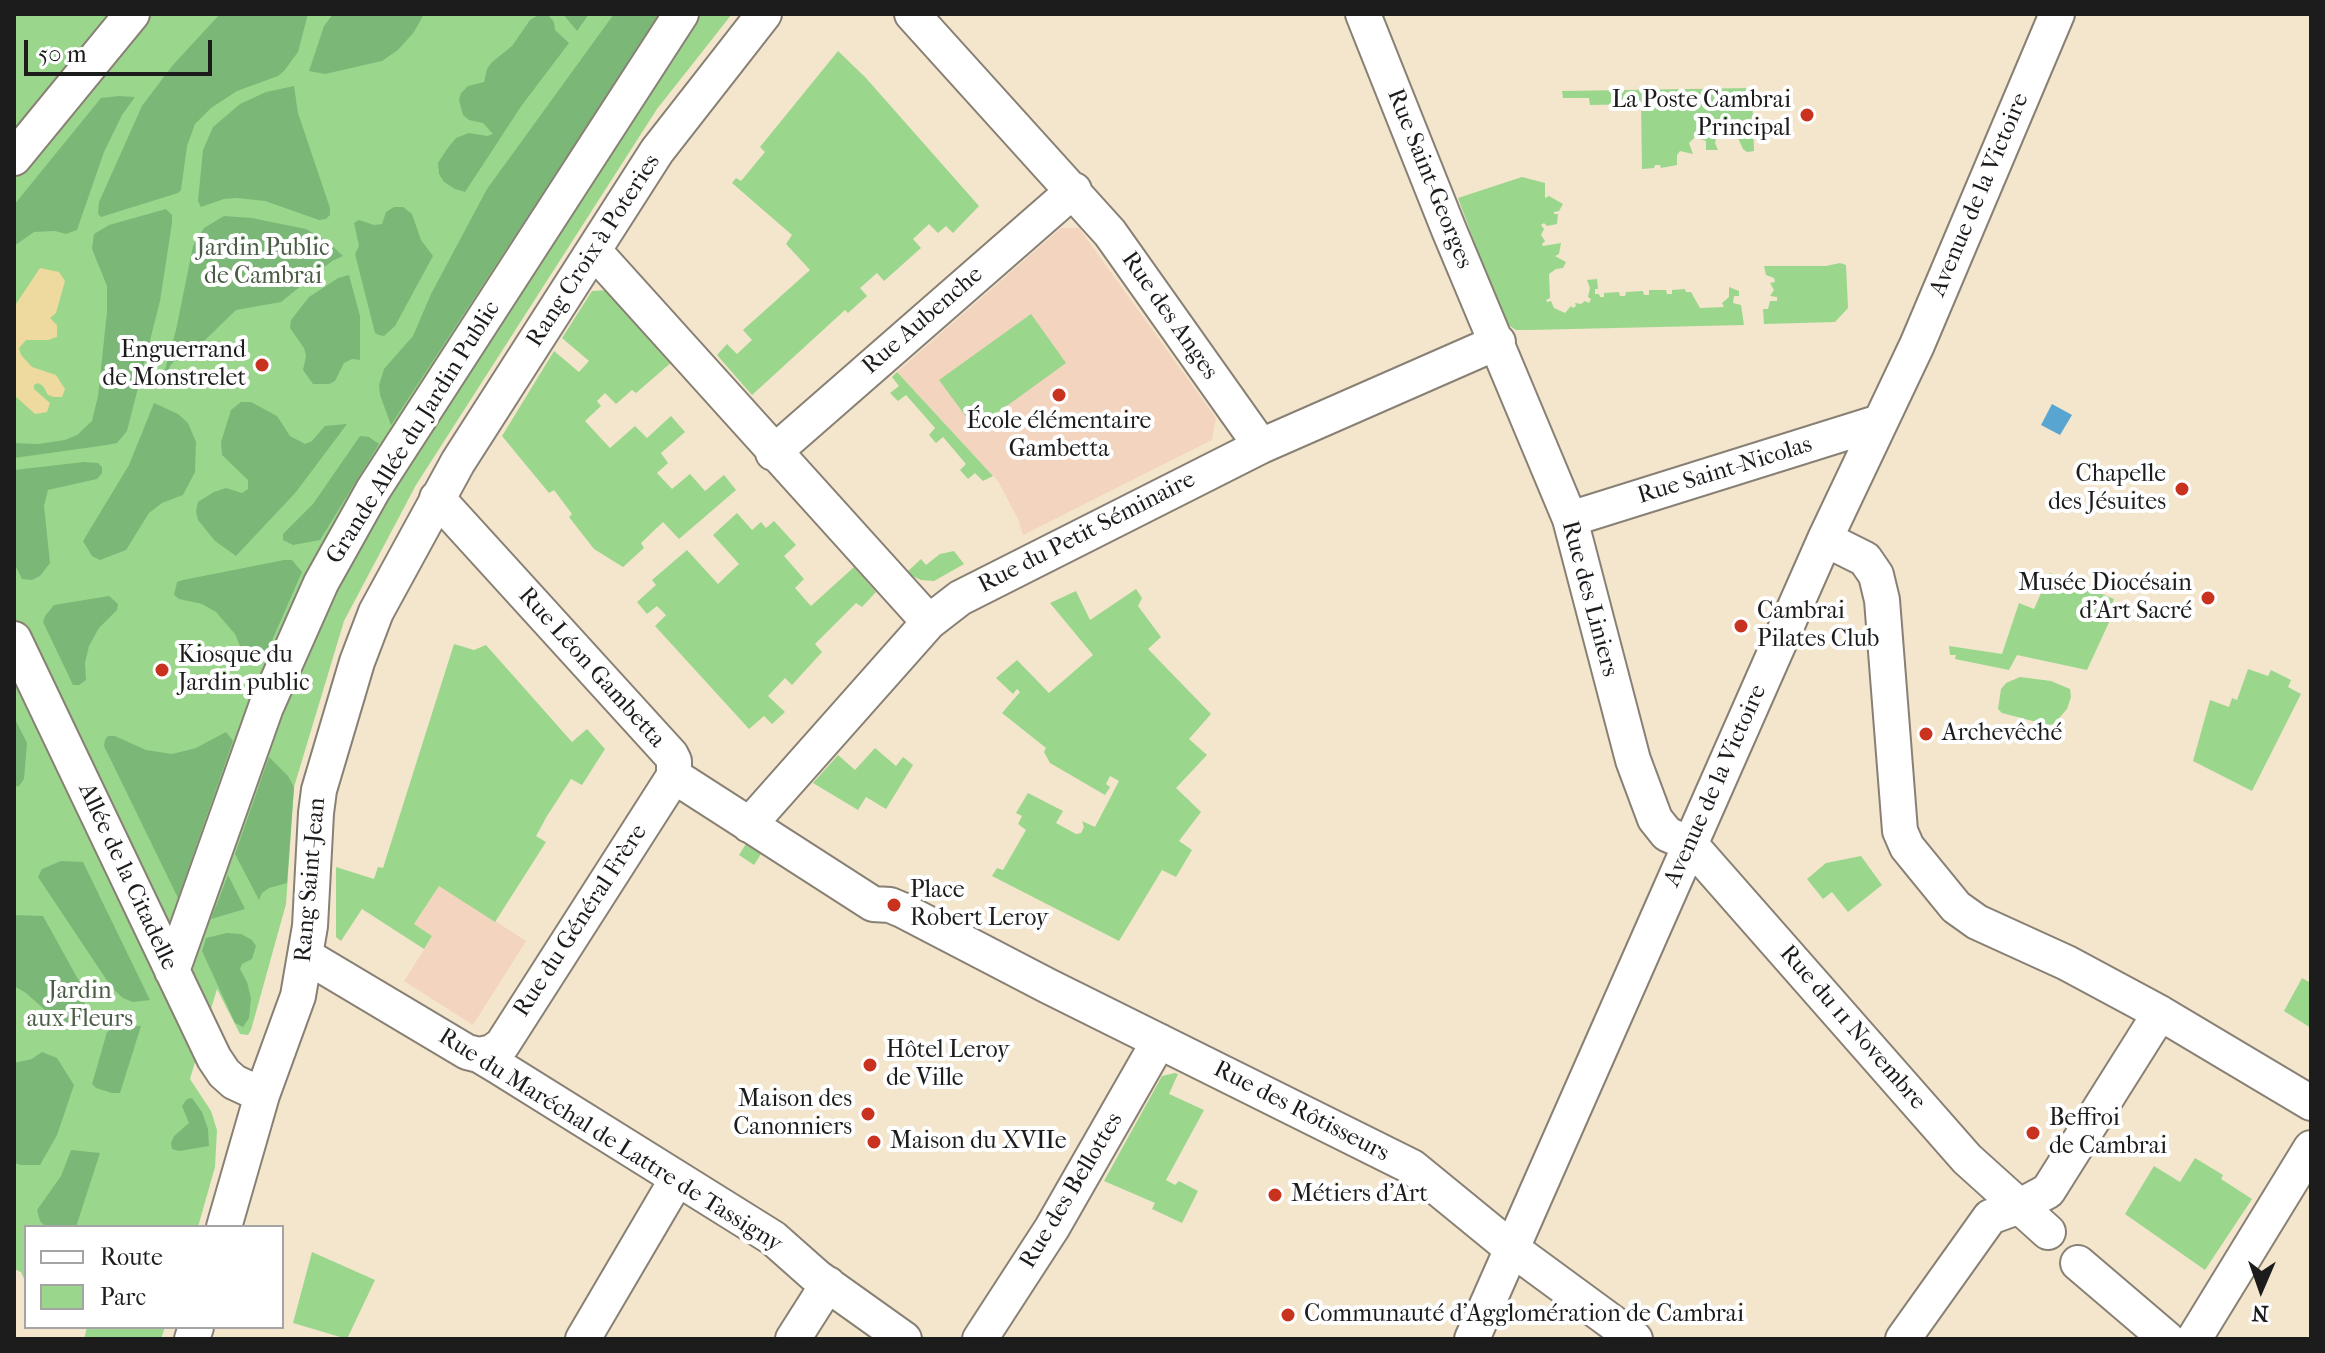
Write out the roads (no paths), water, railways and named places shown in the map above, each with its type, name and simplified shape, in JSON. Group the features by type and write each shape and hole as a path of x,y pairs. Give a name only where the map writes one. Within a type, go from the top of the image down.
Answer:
{"street":[{"path":"14,158 132,14"},
{"name":"Grande Allée du Jardin Public","path":"172,971 266,707 306,613 331,564 381,478 681,14"},
{"name":"Rang Croix à Poteries","path":"437,498 673,129 764,14"},
{"name":"Rue des Anges","path":"912,14 1110,233 1261,446"},
{"name":"Rue Saint-Georges","path":"1363,14 1449,230 1498,342"},
{"name":"Avenue de la Victoire","path":"1472,1339 1825,539 1917,345 2057,14"},
{"name":"Rue Aubenche","path":"773,453 1074,190"},
{"path":"594,251 773,453 929,622"},
{"name":"Rue du Petit Séminaire","path":"749,825 929,622 951,604 1261,446 1498,342"},
{"name":"Rue des Liniers","path":"1498,342 1570,519 1633,760 1659,826 1667,834 1690,844"},
{"name":"Rue Saint-Nicolas","path":"1570,519 1880,422"},
{"name":"Rue Léon Gambetta","path":"437,498 671,755 674,776 749,825"},
{"name":"Rang Saint-Jean","path":"225,1225 262,1095 298,996 312,910 316,805 328,756 376,612 437,498"},
{"path":"1825,539 1865,559 1876,575 1882,600 1899,821 1907,847 1956,907 1967,916 2077,968 2160,1013 2311,1103"},
{"name":"Allée de la Citadelle","path":"14,639 224,1073 240,1086 262,1095"},
{"name":"Rue du Général Frère","path":"479,1055 492,1052 502,1045 674,776"},
{"name":"Rue des Rôtisseurs","path":"749,825 873,904 890,905 902,910 1412,1167 1511,1248 1635,1339"},
{"name":"Rue du 11 Novembre","path":"1690,844 1967,1159 2048,1232"},
{"name":"Rue du Maréchal de Lattre de Tassigny","path":"306,956 467,1052 479,1055 773,1238 828,1284 904,1339"},
{"path":"1903,1339 1990,1217 2048,1191 2160,1013"},
{"name":"Rue des Bellottes","path":"980,1339 1052,1228 1159,1041"},
{"path":"2194,1339 2311,1148"},
{"path":"583,1339 677,1179"},
{"path":"2078,1263 2167,1339"},
{"path":"793,1339 828,1284"}],"water":[{"path":"2052,404 2072,415 2060,435 2041,425"}],"place":[{"name":"La Poste Cambrai Principal","path":"1807,115"},
{"name":"Enguerrand de Monstrelet","path":"262,365"},
{"name":"École élémentaire Gambetta","path":"1059,395"},
{"name":"Chapelle des Jésuites","path":"2182,489"},
{"name":"Musée Diocésain d'Art Sacré","path":"2208,598"},
{"name":"Cambrai Pilates Club","path":"1741,626"},
{"name":"Kiosque du Jardin public","path":"162,670"},
{"name":"Archevêché","path":"1926,734"},
{"name":"Place Robert Leroy","path":"894,905"},
{"name":"Hôtel Leroy de Ville","path":"870,1065"},
{"name":"Maison des Canonniers","path":"868,1114"},
{"name":"Beffroi de Cambrai","path":"2033,1133"},
{"name":"Maison du XVIIe","path":"874,1142"},
{"name":"Métiers d’Art","path":"1275,1195"},
{"name":"Communauté d'Agglomération de Cambrai","path":"1288,1315"}],"park label":[{"name":"Jardin Public de Cambrai","path":"263,263"},
{"name":"Jardin aux Fleurs","path":"80,1006"}]}
